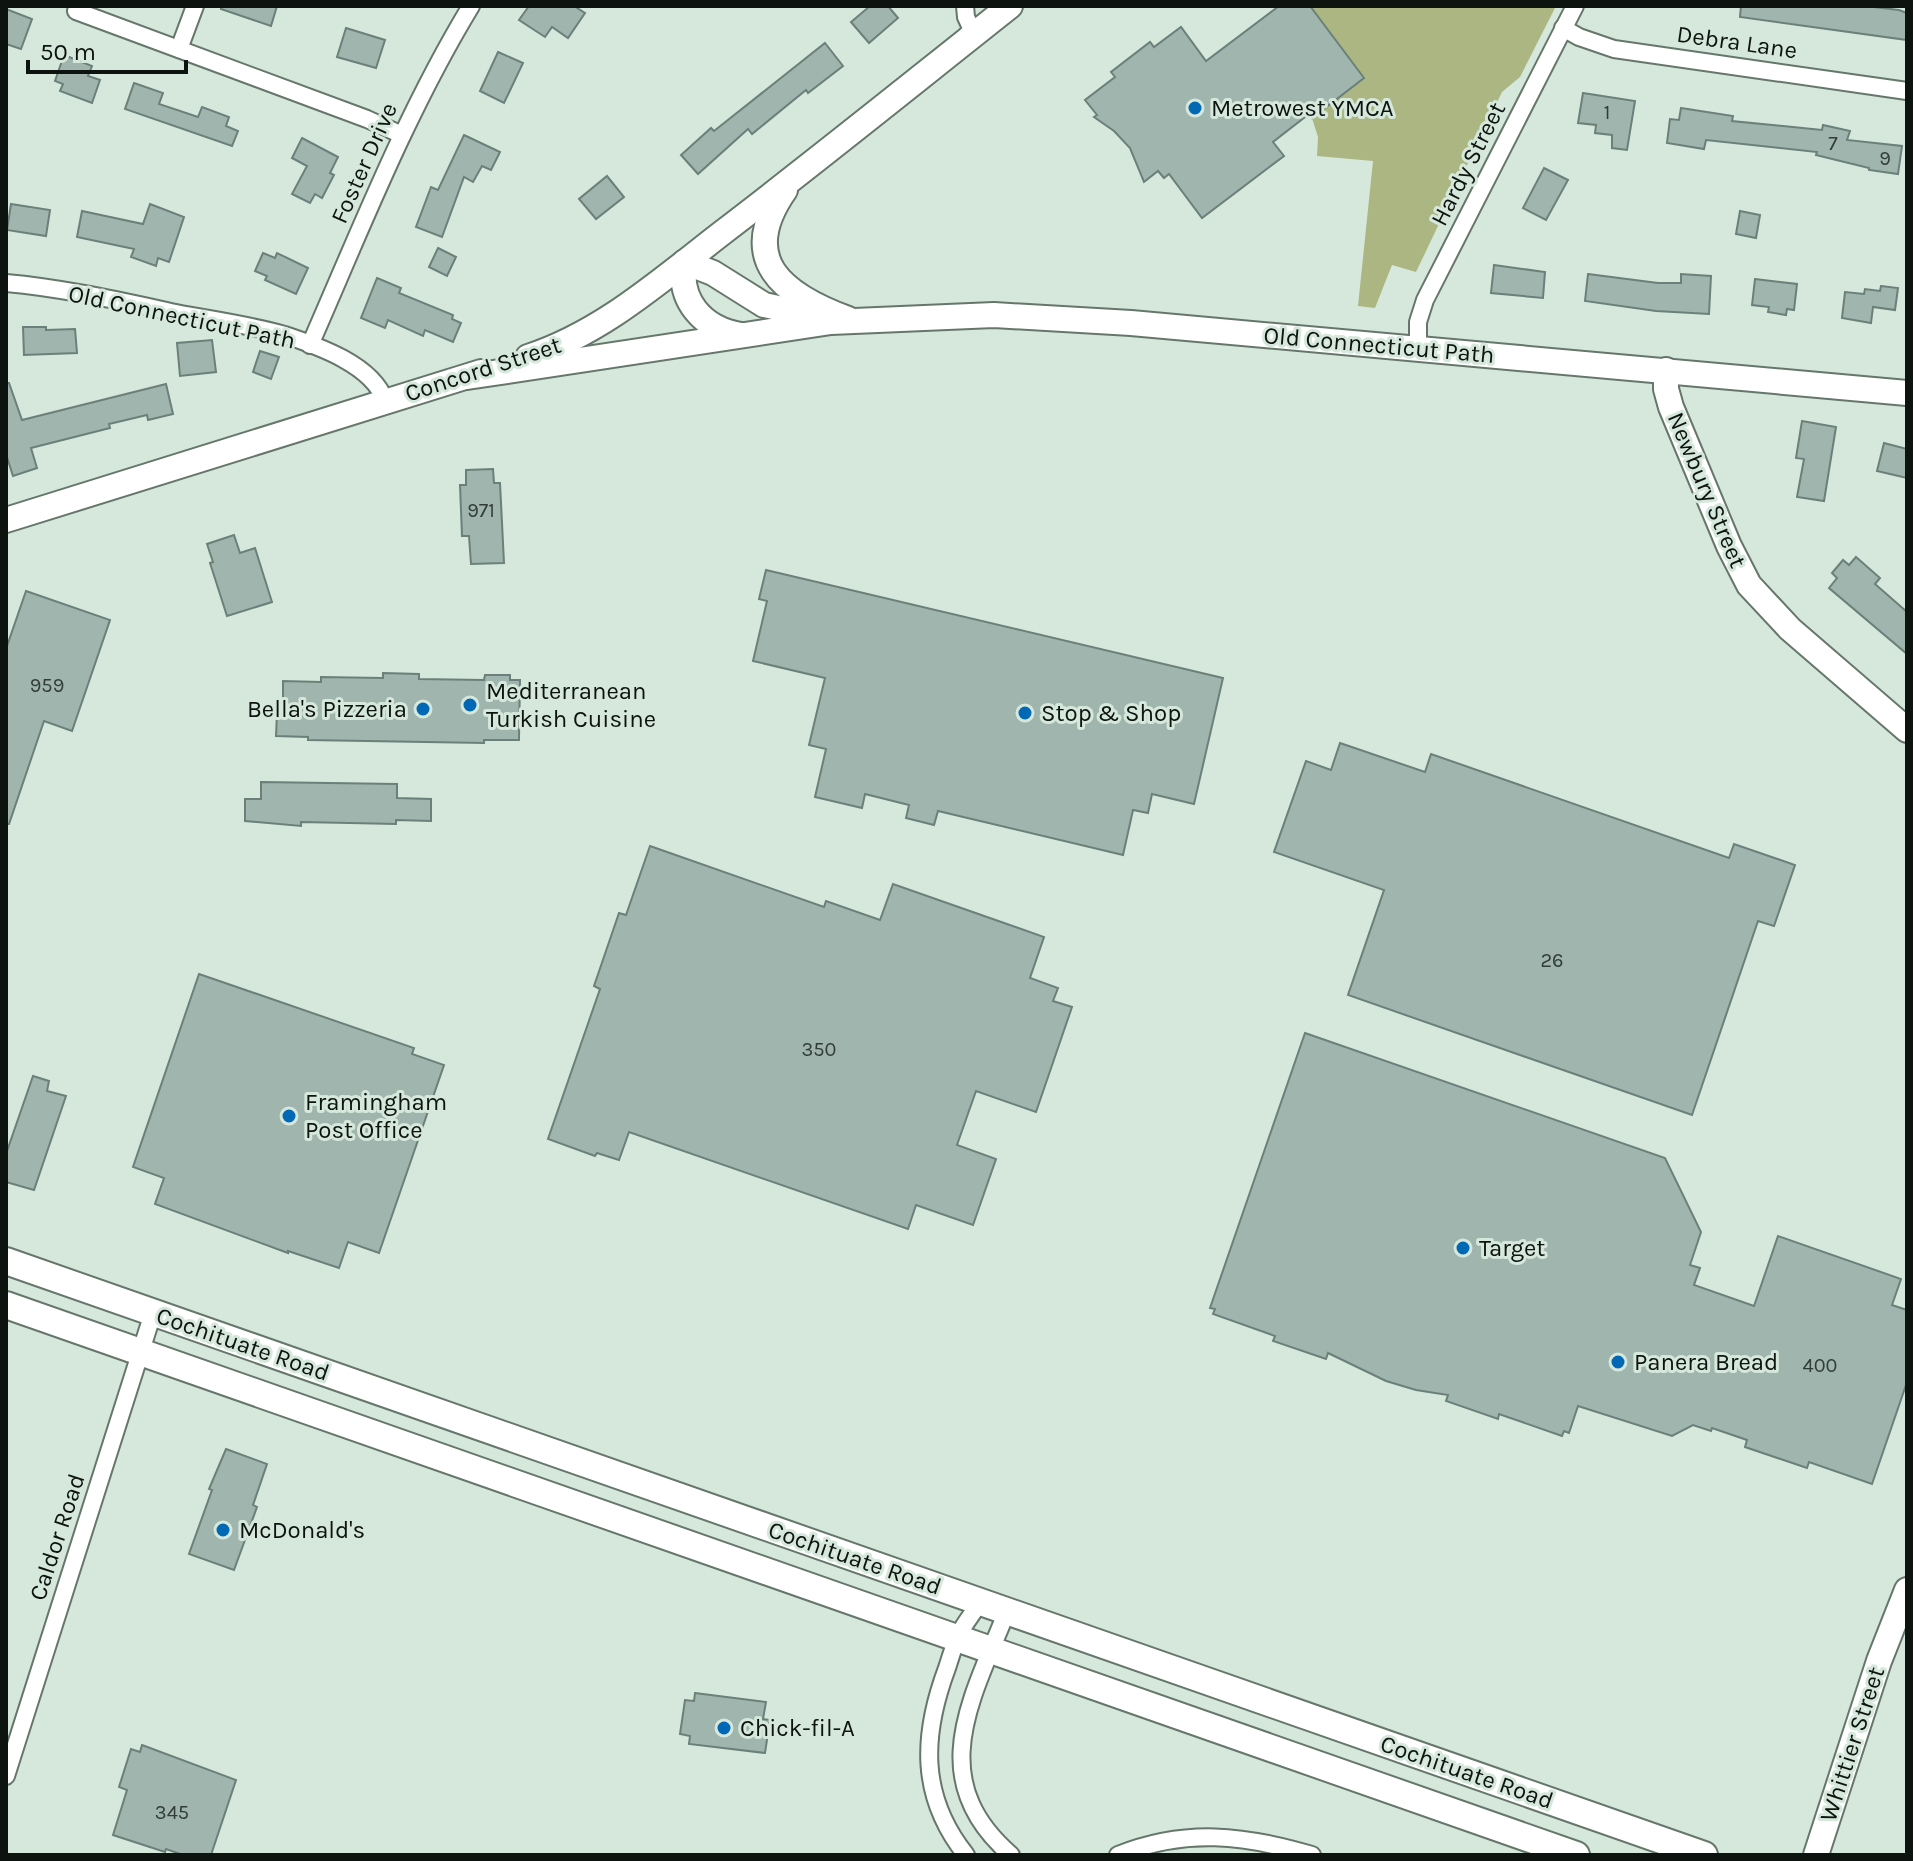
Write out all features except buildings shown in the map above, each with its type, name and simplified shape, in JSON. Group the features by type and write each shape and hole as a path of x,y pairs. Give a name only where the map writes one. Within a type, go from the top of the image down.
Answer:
{"main road":[{"name":"Concord Street","path":"6,520 467,377 538,354 583,334 626,306 794,179 1010,6"},
{"path":"794,179 766,226 764,248 769,265 785,287 803,300 850,320"},
{"name":"Old Connecticut Path","path":"685,262 713,273 764,305 850,320"},
{"path":"685,262 683,287 692,308 713,326 743,336"},
{"name":"Old Connecticut Path","path":"467,377 850,320 942,316 1033,317 1418,347 1907,393"},
{"name":"Newbury Street","path":"1666,370 1666,389 1671,407 1735,561 1749,585 1790,629 1907,730"},
{"name":"Cochituate Road","path":"6,1261 1704,1855"},
{"name":"Cochituate Road","path":"6,1305 1576,1855"},
{"name":"Whittier Street","path":"1816,1855 1879,1661 1907,1590"},
{"path":"1514,1834 1560,1855"}],"street":[{"path":"179,49 195,6"},
{"name":"Foster Drive","path":"310,345 402,135 471,6"},
{"path":"941,61 972,30 965,6"},
{"name":"Hardy Street","path":"1418,347 1418,322 1425,300 1575,6"},
{"path":"76,11 367,119 402,135"},
{"name":"Debra Lane","path":"1563,28 1614,49 1907,91"},
{"name":"Old Connecticut Path","path":"6,283 93,296 286,336 347,363 371,378 385,401"},
{"name":"Caldor Road","path":"6,1776 153,1313"},
{"path":"966,1855 938,1807 930,1777 928,1749 934,1707 957,1639 980,1601"},
{"path":"1007,1611 965,1723 961,1747 962,1774 969,1799 981,1822 1011,1855"},
{"path":"1118,1855 1165,1841 1212,1836 1259,1840 1312,1855"}],"green space":[{"path":"1310,6 1556,6 1520,77 1502,92 1416,272 1392,265 1375,308 1358,306 1373,161 1317,156 1318,137 1312,118 1364,78"}],"place":[{"name":"Metrowest YMCA","path":"1195,108"},
{"name":"Mediterranean Turkish Cuisine","path":"470,705"},
{"name":"Bella's Pizzeria","path":"423,709"},
{"name":"Stop & Shop","path":"1025,713"},
{"name":"Framingham Post Office","path":"289,1116"},
{"name":"Target","path":"1463,1248"},
{"name":"Panera Bread","path":"1618,1362"},
{"name":"McDonald's","path":"223,1530"},
{"name":"Chick-fil-A","path":"724,1728"}]}
